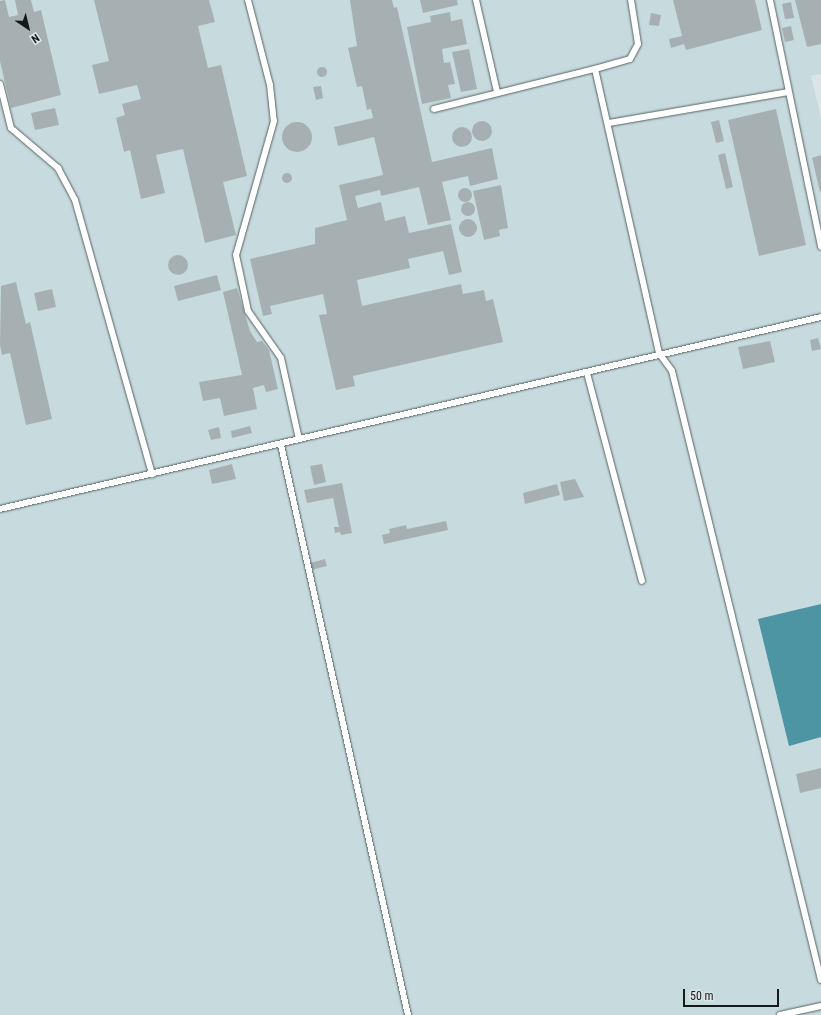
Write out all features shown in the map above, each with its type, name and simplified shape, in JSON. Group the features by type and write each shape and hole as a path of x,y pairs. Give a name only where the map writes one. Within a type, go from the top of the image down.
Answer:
{"lane":[{"path":"248,0 270,85 274,122 236,255 248,311 281,358 299,439"},
{"path":"476,0 497,92"},
{"path":"434,109 630,59 638,44 631,0"},
{"path":"770,0 821,248"},
{"path":"595,69 609,123 659,353 672,371 821,980"},
{"path":"0,84 11,128 58,168 75,200 152,474"},
{"path":"609,123 788,92"},
{"path":"0,509 587,373 659,353 821,317"},
{"path":"587,373 642,581"},
{"path":"281,445 408,1015"},
{"path":"780,1015 821,1006"}],"shaded area":[{"path":"0,0 821,0 821,74 811,76 821,118 821,1015 0,1015"}],"water":[{"path":"821,604 821,737 789,746 758,619"}],"building":[{"path":"5,0 9,17 18,15 15,0 31,0 34,12 41,10 61,95 11,108 0,61 0,1"},
{"path":"94,0 209,0 215,22 198,26 208,68 221,65 247,176 223,182 236,235 205,243 183,149 156,155 165,193 141,199 130,150 124,152 116,118 125,115 122,104 141,99 137,85 99,94 92,65 109,61"},
{"path":"350,0 392,0 394,8 397,7 432,162 492,148 498,179 470,186 468,176 442,182 451,220 428,225 419,187 381,196 380,190 355,196 358,208 381,202 385,221 405,216 409,233 451,224 462,272 449,275 443,251 408,259 410,268 357,280 362,306 461,284 463,294 484,290 486,301 493,299 503,342 353,376 355,386 336,390 319,315 327,314 323,294 270,306 272,314 263,316 250,259 315,244 315,228 347,220 339,185 383,175 374,137 338,146 334,127 373,118 371,109 367,110 362,86 357,87 348,48 357,46"},
{"path":"420,0 457,0 458,5 423,13"},
{"path":"673,0 755,0 762,30 686,50 684,44 671,48 669,39 682,36"},
{"path":"795,0 821,0 821,44 807,47"},
{"path":"791,2 794,18 785,19 782,4"},
{"path":"450,12 451,21 462,19 467,44 442,49 444,63 450,62 455,84 448,85 451,98 422,104 407,27 431,22 430,16"},
{"path":"651,13 661,15 659,26 649,25"},
{"path":"791,26 794,40 785,42 782,28"},
{"path":"469,49 477,89 461,92 452,52"},
{"path":"320,67 324,67 326,68 326,76 320,77 317,74 317,70"},
{"path":"321,86 323,98 316,100 313,87"},
{"path":"55,108 59,125 35,130 31,113"},
{"path":"776,109 806,245 759,256 728,120"},
{"path":"719,120 724,141 716,143 711,122"},
{"path":"482,121 489,124 492,131 489,138 482,141 475,138 472,131 475,124"},
{"path":"297,122 307,127 312,137 307,147 297,152 287,147 282,137 287,127"},
{"path":"462,127 469,130 472,137 469,144 462,147 455,144 452,137 455,130"},
{"path":"725,153 733,187 726,189 718,155"},
{"path":"821,155 821,191 820,192 812,158"},
{"path":"285,173 289,173 291,174 291,182 285,183 282,180 282,176"},
{"path":"501,185 508,228 499,230 500,236 484,240 473,191"},
{"path":"465,188 470,190 472,195 470,200 465,202 460,200 458,195 460,190"},
{"path":"468,202 473,204 475,209 473,214 468,216 463,214 461,209 463,204"},
{"path":"464,219 472,219 477,224 475,235 472,237 464,237 459,232 459,224"},
{"path":"178,255 185,258 188,265 185,272 178,275 171,272 168,265 171,258"},
{"path":"217,275 221,290 178,301 174,286"},
{"path":"16,282 26,324 30,322 52,419 26,425 10,353 2,355 0,345 1,286"},
{"path":"237,288 250,331 257,342 262,341 269,350 278,389 266,392 264,385 253,388 257,409 224,416 220,398 203,401 199,382 242,375 223,292"},
{"path":"52,289 56,307 38,311 34,293"},
{"path":"818,338 821,349 812,351 810,340"},
{"path":"770,341 775,362 743,369 738,347"},
{"path":"250,426 252,433 232,438 231,431"},
{"path":"219,427 221,438 211,440 208,430"},
{"path":"232,464 236,479 212,484 209,470"},
{"path":"322,464 326,482 314,485 310,466"},
{"path":"575,479 584,497 564,501 560,482"},
{"path":"342,483 352,533 341,535 340,532 335,533 334,527 339,527 333,498 307,503 304,490"},
{"path":"557,484 560,495 525,504 523,493"},
{"path":"446,521 448,530 384,544 382,535 390,533 389,529 406,525 407,529"},
{"path":"325,559 327,566 311,570 310,563"},
{"path":"821,768 821,788 800,793 796,774"}]}
